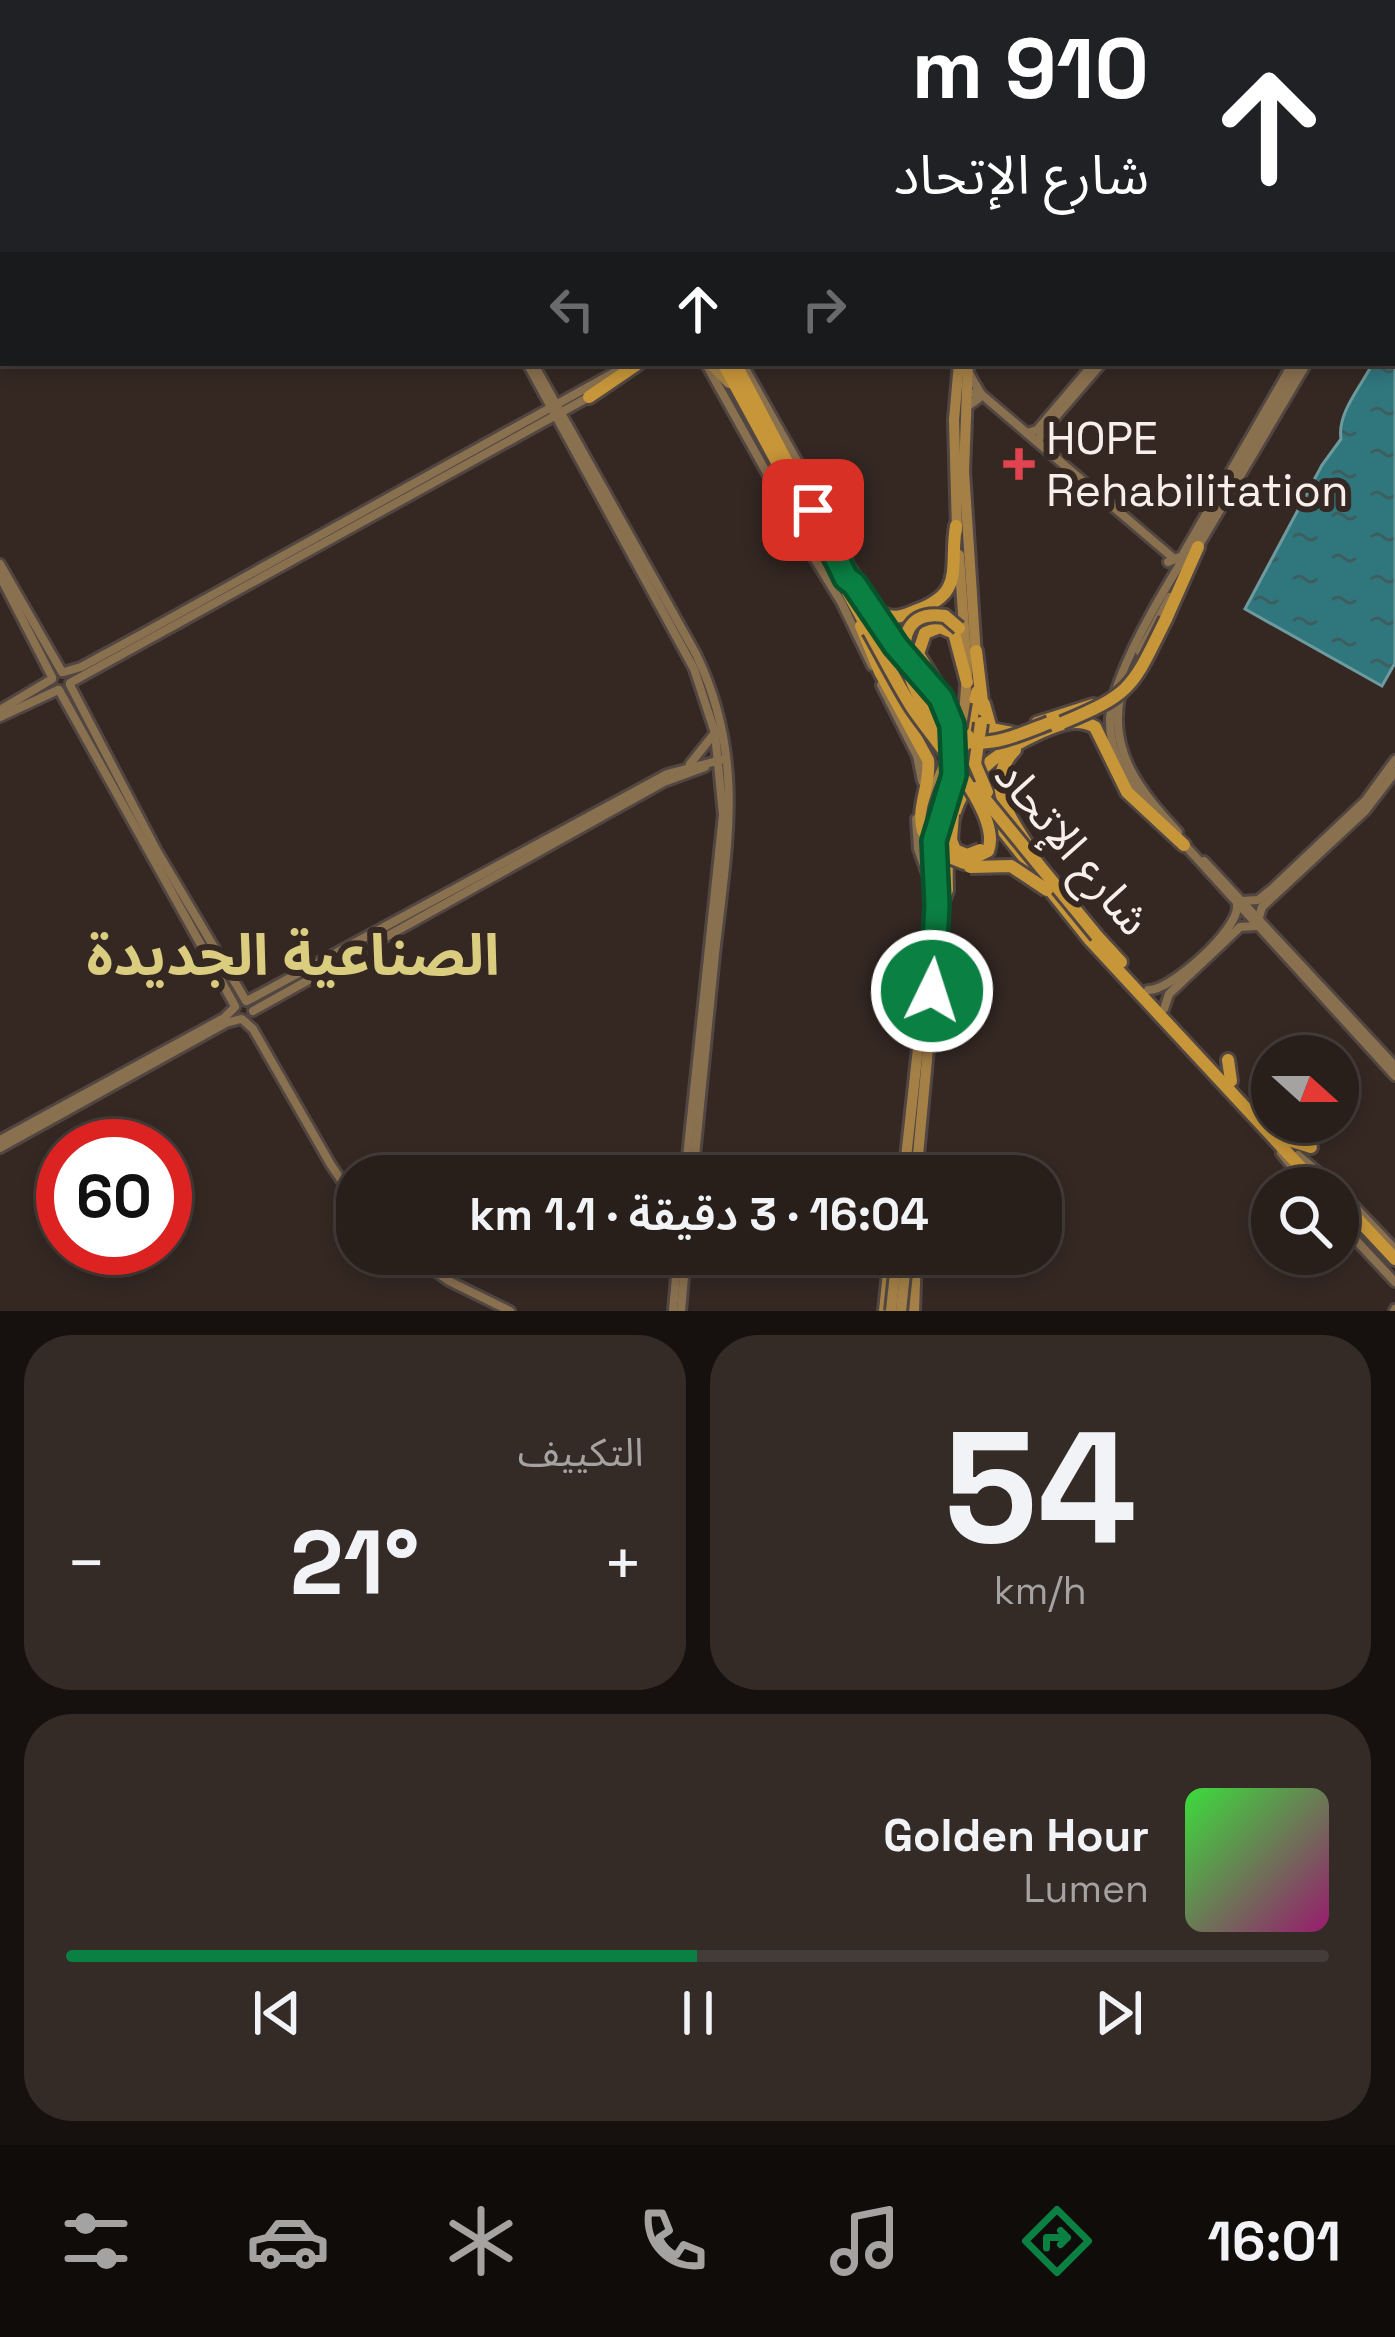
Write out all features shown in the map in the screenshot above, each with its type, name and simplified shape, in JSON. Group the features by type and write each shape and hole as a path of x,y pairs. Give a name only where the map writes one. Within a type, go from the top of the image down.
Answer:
{"highway":[{"path":"589,397 631,366"},
{"name":"شارع الإتحاد","path":"716,366 798,482 871,629 975,796 1047,890 1100,937 1251,1107"},
{"name":"شارع الإتحاد","path":"740,366 848,580"},
{"path":"798,482 793,506 810,550"},
{"path":"848,580 884,615 896,618 927,607 952,582 956,526"},
{"path":"848,580 896,646 945,730 960,740 1003,740 1106,705 1126,690 1166,619 1198,537"},
{"path":"848,580 880,672 926,755 929,776 920,819 923,831"},
{"path":"953,814 950,840 955,850 964,855 979,851 984,830 949,769 947,751 924,695 904,666 908,636 919,621 935,614 948,617 959,628 971,656 981,723 975,753 977,774 1066,900"},
{"path":"975,796 991,832 991,844 979,859 956,862 940,850 933,831 936,809 957,770 951,705 918,654 926,633 940,627 957,637 989,727 1004,734 1093,705"},
{"path":"896,646 941,698 952,733"},
{"path":"944,898 946,842 953,814 982,768 1011,747 1106,698 1118,684"},
{"path":"935,971 934,841 970,739 976,693"},
{"path":"1028,846 999,790 1006,759 1052,726 1085,722 1097,729 1127,792 1184,845"},
{"path":"947,751 929,832 932,846 941,858 962,868 1011,866 1047,890"},
{"name":"شارع الإتحاد","path":"947,751 1066,900 1251,1103"},
{"path":"1228,1060 1231,1081"},
{"path":"1284,1143 1303,1157"},
{"name":"شارع الإتحاد","path":"1284,1143 1311,1167"},
{"name":"شارع الإتحاد","path":"1359,1225 1391,1264"}],"main road":[{"path":"532,366 700,663 718,709 730,823 692,1155"},
{"path":"0,714 52,678 85,665 630,366"},
{"path":"546,391 573,401 589,397 643,366"},
{"path":"716,366 741,396"},
{"path":"716,366 919,760 922,780 916,834 928,875"},
{"path":"963,366 979,393 1170,559"},
{"path":"963,366 971,656"},
{"path":"918,1155 944,898 942,841 957,770 975,725 976,693 956,526 963,366"},
{"path":"1036,435 1095,366"},
{"path":"1036,435 1095,366"},
{"path":"1170,559 1181,556 1198,537 1298,366"},
{"path":"1148,990 1175,984 1232,930 1240,903 1141,790 1126,763 1118,731 1123,685 1237,460 1298,366"},
{"path":"1298,366 1173,579 1118,684 1110,723 1118,760 1139,796 1395,1066"},
{"path":"0,714 70,684 541,418 546,391"},
{"path":"979,393 1036,435 1170,559 1173,579"},
{"path":"964,419 979,393"},
{"path":"573,401 566,428 694,669 724,762 691,1155"},
{"path":"541,418 566,428"},
{"path":"1018,425 1046,419"},
{"path":"451,470 472,452"},
{"path":"1237,460 1238,472"},
{"path":"947,472 956,490"},
{"path":"798,482 848,580"},
{"path":"948,508 956,490"},
{"path":"0,564 70,684 157,851"},
{"path":"0,576 235,1007 235,1015 253,1029 336,1172"},
{"path":"225,595 244,578"},
{"path":"906,1155 930,942 923,831 929,797 961,726 965,702 976,693"},
{"path":"54,1119 226,1023 242,1020 391,932 691,768 715,733"},
{"path":"1344,826 1395,760"},
{"path":"0,1144 224,1018 235,1007 514,857 691,768 724,762"},
{"path":"691,768 710,774 723,789"},
{"path":"1258,922 1262,907 1275,891 1375,800 1395,772"},
{"path":"133,819 141,829 145,827"},
{"path":"147,844 151,841 253,1011 261,1036 336,1165"},
{"path":"490,878 514,857"},
{"path":"1240,903 1275,891"},
{"path":"391,932 409,921 411,914"},
{"path":"1164,1009 1184,969 1200,953 1232,930 1258,922"},
{"path":"1258,922 1395,1076"},
{"path":"708,949 712,988"},
{"path":"922,1114 938,1100"},
{"path":"50,1119 60,1108"},
{"path":"0,1144 36,1128"},
{"path":"1359,1216 1395,1249"},
{"path":"1359,1238 1391,1264 1395,1282"},
{"path":"437,1275 500,1311"},
{"path":"439,1275 510,1311"},
{"path":"679,1311 681,1275"},
{"path":"679,1311 683,1275"},
{"path":"888,1275 894,1309"},
{"path":"891,1275 894,1309"},
{"path":"894,1309 905,1275"},
{"path":"894,1309 916,1285 915,1275"}],"water":[{"path":"1371,366 1395,366 1395,663 1382,686 1245,609 1322,465 1341,439 1342,420"}],"place":[{"name":"HOPE Rehabilitation","path":"1019,464"}],"district":[{"name":"الصناعية الجديدة","path":"293,955"}],"route":[{"path":"813,510 846,578 941,698 949,715 954,775 934,841 937,905 932,991"}]}
